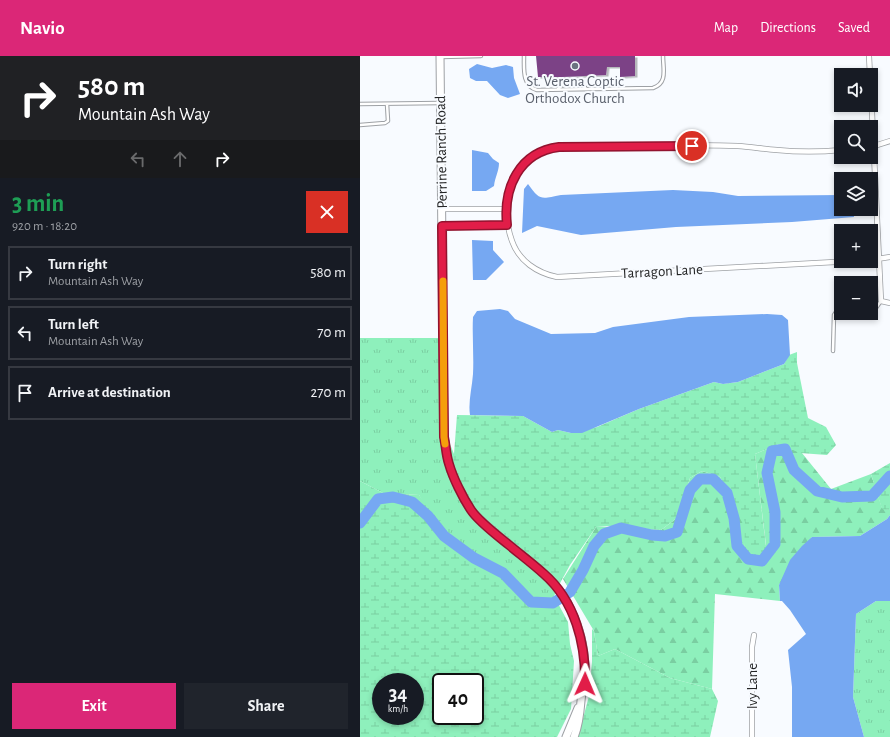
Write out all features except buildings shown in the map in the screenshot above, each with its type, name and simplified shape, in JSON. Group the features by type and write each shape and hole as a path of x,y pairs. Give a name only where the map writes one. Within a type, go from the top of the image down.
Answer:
{"street":[{"name":"Perrine Ranch Road","path":"440,56 444,437 449,464 458,487 471,511 495,534 545,574 555,586 572,612 577,623 583,646 585,684 581,701 566,737"},
{"path":"869,56 870,68"},
{"path":"878,145 890,141"},
{"name":"Tarragon Lane","path":"834,150 785,150 739,146 556,148 538,153 519,169 511,186 506,216 507,225 515,248 526,262 539,271 551,276 563,277 834,262"},
{"path":"873,164 876,224"},
{"path":"442,209 507,209"},
{"path":"442,226 507,225"},
{"path":"890,258 878,259 881,301 890,303"},
{"name":"Ivy Lane","path":"752,737 752,646 754,636"},
{"name":"Perrine Ranch Road","path":"574,737 580,716 581,701"}],"lane":[{"path":"440,56 481,56"},
{"path":"524,56 525,80 532,89 537,90 645,88 659,86 663,78 663,56"},
{"path":"558,90 566,81 574,80 581,82 586,89"},
{"path":"360,104 441,103"},
{"path":"360,125 385,123 388,121 387,104"},
{"path":"878,305 881,301"},
{"path":"834,320 834,351"}],"green space":[{"path":"360,338 440,338 441,437 446,465 455,488 468,512 492,536 543,577 556,592 545,605 514,587 475,561 435,522 419,495 383,493 360,481"},
{"path":"797,352 797,363 808,418 826,427 836,445 827,455 800,453 779,444 755,454 767,555 759,568 744,562 745,522 720,477 702,471 690,478 677,518 661,530 611,526 596,527 570,565 559,585 539,566 495,530 475,510 465,494 452,463 448,439 454,454 457,415 523,416 552,432 558,430 571,433 597,427 639,409 714,382 723,384 738,382 784,364 789,355"},
{"path":"779,444 802,453 831,489 871,474 882,508 890,510 890,515 887,519 860,536 812,537 779,585 780,601 715,594 712,689 670,678 615,649 598,656 594,631 563,579 596,527 661,530 677,518 690,478 702,471 720,477 746,522 744,562 766,545 755,454"},
{"path":"890,463 890,510 882,509 871,474"},
{"path":"360,481 383,493 419,495 458,545 514,587 544,605 554,596 568,622 570,644 574,661 571,709 557,737 360,737"},
{"path":"876,601 890,601 890,737 864,737 853,697 856,614"},
{"path":"592,629 594,631 598,656 615,649 670,678 712,689 718,701 710,737 578,737 589,696 592,662"}],"water":[{"path":"477,64 492,68 506,65 513,67 514,78 520,94 508,98 500,95 487,81 476,81 470,78 469,69"},
{"path":"472,150 488,153 499,163 494,186 486,191 472,191"},
{"path":"528,184 538,196 545,198 561,195 673,190 713,192 738,196 834,195 834,216 854,217 792,222 676,227 581,235 537,226 522,233 524,189"},
{"path":"472,240 493,241 493,250 504,262 486,280 473,280"},
{"path":"500,309 508,311 515,319 551,334 595,333 613,327 689,317 767,314 782,315 788,320 790,355 784,364 738,382 723,384 714,382 639,409 582,433 571,433 558,430 552,432 523,416 470,415 470,400 473,379 473,317 477,311"},
{"path":"890,515 890,601 876,601 856,614 853,697 864,737 792,737 792,687 788,650 806,634 790,610 782,601 780,601 779,585 790,560 812,537 860,536 887,519"}],"waterway":[{"path":"360,523 378,499 393,497 412,502 428,516 444,536 474,558 503,573 531,602 553,603 570,592 583,570 594,546 604,534 621,528 652,535 665,536 677,532 690,490 700,479 713,479 727,493 734,518 737,546 748,559 762,561 775,544 775,512 767,473 772,451 785,449 794,470 817,491 842,497 872,496 890,476"}],"slow traffic":[{"path":"443,281 445,444"}],"place":[{"name":"St. Verena Coptic Orthodox Church","path":"575,66"}],"route":[{"path":"585,684 583,646 577,623 564,598 545,574 495,534 471,511 458,487 449,464 444,437 442,226 507,225 506,216 509,192 516,174 528,160 538,153 550,149 559,147 586,146 692,146"}]}
